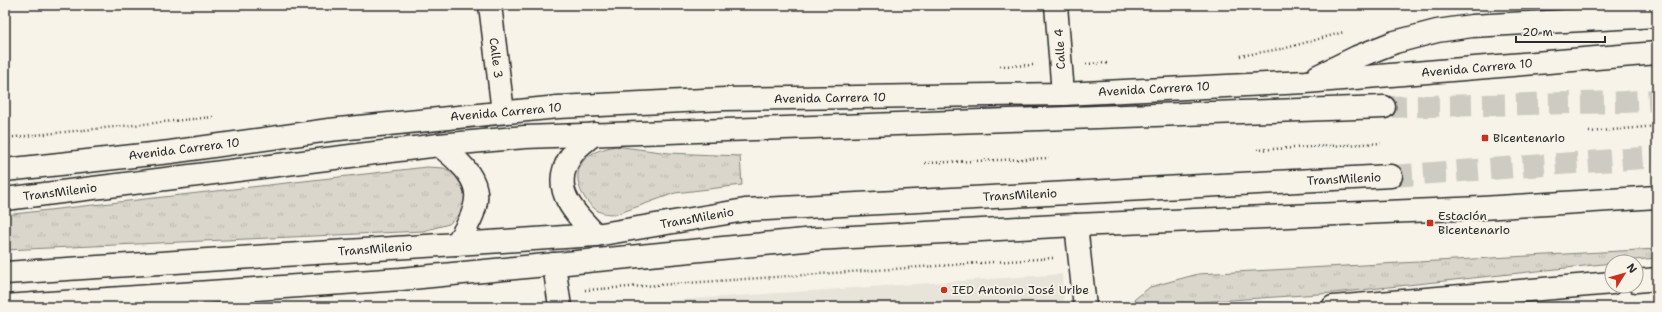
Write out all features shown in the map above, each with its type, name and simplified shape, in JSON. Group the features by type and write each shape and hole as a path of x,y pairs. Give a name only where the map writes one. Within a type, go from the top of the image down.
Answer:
{"main road":[{"name":"Calle 3","path":"490,5 503,112"},
{"name":"Calle 4","path":"1056,5 1062,94"},
{"path":"1306,82 1357,57 1395,42 1437,31 1472,26 1657,16"},
{"name":"Avenida Carrera 10","path":"5,170 170,152 329,130 558,107 725,100 1062,94 1306,82 1657,53"},
{"name":"TransMilenio","path":"5,199 440,145 525,137 1384,107"},
{"path":"594,134 573,153 563,172 562,186 568,204 596,235"},
{"path":"440,145 460,161 471,175 476,190 476,204 472,218 456,244"},
{"name":"TransMilenio","path":"5,273 596,235 745,210 1391,176"},
{"path":"5,306 244,298 401,279 815,239 1076,225 1474,208 1657,197"},
{"path":"1076,225 1085,307"},
{"path":"554,264 559,300"},
{"path":"1644,280 1657,279"},
{"path":"1334,307 1604,284"}],"path":[{"path":"1589,132 1657,126"},
{"path":"1257,150 1381,143"},
{"path":"925,162 1049,158"},
{"path":"559,300 1080,256"}],"shaded area":[{"name":"IED Antonio José Uribe","path":"1062,274 1064,307 587,306"}],"green space":[{"path":"615,146 669,153 740,156 742,185 675,193 617,214 603,213 592,207 583,195 578,181 578,173 584,160 591,154"},
{"path":"427,167 444,168 457,176 465,187 467,200 461,213 449,224 423,231 5,250 5,215"},
{"path":"1657,249 1657,258 1644,259 1644,254 1604,254 1604,264 1333,293 1202,302 1191,307 1125,307 1150,287 1198,274"}],"tunnel":[{"path":"1384,107 1657,100"},
{"path":"1391,176 1657,157"}],"place":[{"name":"Bicentenario","path":"1485,138"},
{"name":"Estación Bicentenario","path":"1430,223"},
{"name":"IED Antonio José Uribe","path":"944,290"}]}
